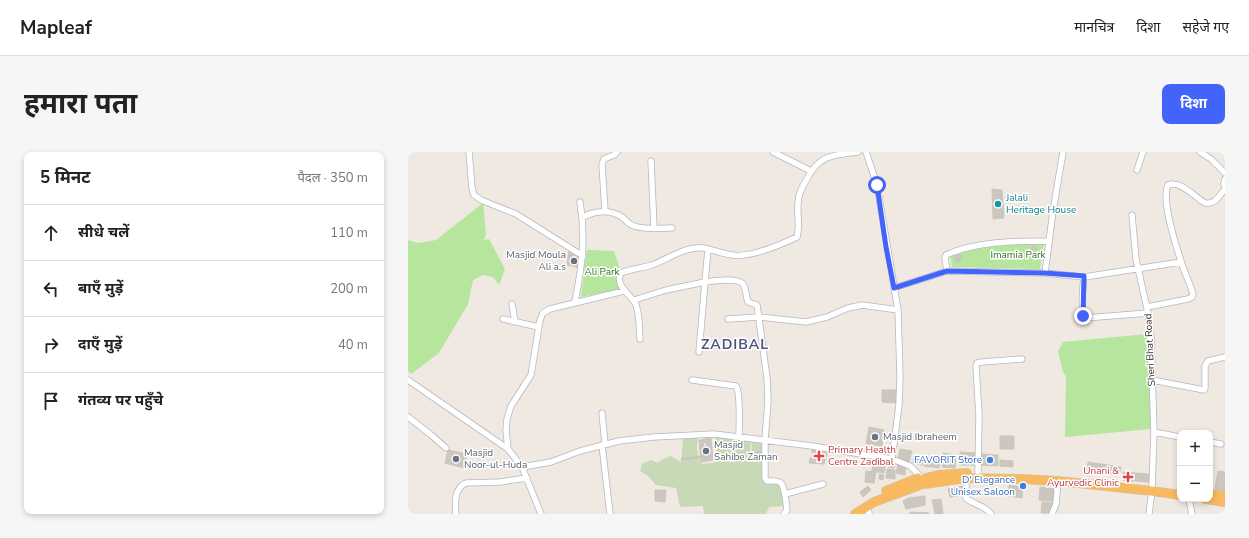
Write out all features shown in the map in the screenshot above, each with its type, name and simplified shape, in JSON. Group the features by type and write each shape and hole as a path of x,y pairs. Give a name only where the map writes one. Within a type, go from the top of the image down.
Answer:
{"highway":[{"path":"855,514 922,480 948,474 978,472 1059,476 1152,489 1177,494"},
{"path":"922,480 987,478 1058,481 1177,490"},
{"path":"1213,494 1225,496"},
{"path":"1213,500 1225,502"}],"street":[{"path":"469,152 474,195 481,200 516,214 583,256"},
{"path":"605,211 602,164 604,159 618,152"},
{"path":"773,152 811,171"},
{"path":"640,338 639,315 634,300 624,291 619,278 621,273 650,266 691,248 701,247 733,256 758,252 798,237 799,194 811,171 820,161 834,154 858,152"},
{"path":"866,152 877,185 886,247 898,310 900,384 892,460"},
{"path":"1045,273 1053,211 1063,152"},
{"path":"1137,170 1143,152"},
{"path":"1200,152 1211,159 1225,173"},
{"path":"651,161 654,228"},
{"path":"1084,276 1083,316 1085,318 1148,310 1192,297 1192,290 1181,262 1167,207 1165,197 1168,185 1178,185 1208,204 1216,200 1225,189 1225,179"},
{"path":"575,302 583,256 583,217 580,202"},
{"path":"583,217 588,214 605,211 621,216 632,226 672,228"},
{"name":"Sheri Bhat Road","path":"1132,215 1138,269 1148,310 1151,338 1154,432 1152,489 1149,514"},
{"path":"947,271 946,255 974,246 1017,241 1049,241"},
{"path":"699,352 708,249"},
{"path":"894,288 947,271 1045,273 1084,276 1181,262"},
{"path":"634,300 666,290 705,282 724,280 740,282 744,285 748,302 757,305 767,378 768,401 765,440 765,478 767,481 780,482 785,494 787,510 784,514"},
{"path":"508,449 506,430 507,418 511,406 531,375 540,320 543,313 550,309 575,302 624,291"},
{"path":"512,304 515,322"},
{"path":"728,319 759,317 806,322 827,317 862,305 898,310"},
{"path":"503,319 539,327"},
{"path":"1152,380 1204,390 1206,362 1208,360 1225,357"},
{"path":"978,472 979,415 977,363 1022,359"},
{"path":"408,380 508,449 522,467 541,514"},
{"path":"692,380 736,386 738,394 739,437"},
{"path":"602,413 610,514"},
{"path":"408,417 446,448"},
{"path":"1154,432 1177,436"},
{"path":"522,467 551,462 619,441 684,435 714,434 843,450 892,460 910,466 922,480"},
{"path":"1213,443 1221,444"},
{"path":"456,514 455,500 457,491 462,484 514,481 527,478"},
{"path":"966,478 966,498 969,501 986,508 991,514"},
{"path":"1052,514 1056,504 1058,481"},
{"path":"785,494 823,484"},
{"path":"1190,502 1192,514"}],"green space":[{"path":"483,203 486,234 484,240 489,239 505,269 499,285 493,277 483,275 473,280 468,304 439,353 411,374 408,371 408,240 418,243 436,240"},
{"name":"Imamia Park","path":"1044,243 1040,269 952,267 950,255 995,245"},
{"name":"Ali Park","path":"587,250 614,251 619,266 620,289 581,297"},
{"path":"1147,334 1151,429 1065,437 1066,376 1063,372 1058,351 1063,342"},
{"path":"715,436 750,440 751,453 755,459 763,459 763,477 780,485 784,506 769,507 766,514 704,514 703,506 680,507 676,488 656,485 648,476 640,471 642,464 651,460 658,463 661,460 671,456 681,462 683,438 698,437 697,451 700,461 702,464 713,463 717,460"},
{"path":"751,440 764,441 763,451 752,451"}],"building":[{"name":"Jalali Heritage House","path":"992,189 1002,190 1004,218 993,219"},
{"path":"1034,246 1037,249 1034,252 1031,249"},
{"name":"Masjid Moula Ali a.s","path":"569,250 581,257 580,268 567,265"},
{"path":"958,254 961,255 961,261 958,262 955,261 954,258 955,255"},
{"path":"882,390 896,390 896,403 882,402"},
{"name":"Masjid Ibraheem","path":"869,427 884,430 882,446 866,444"},
{"path":"1000,436 1014,436 1014,449 1000,449"},
{"name":"Masjid Sahibe Zaman","path":"711,438 713,460 701,462 699,440"},
{"name":"Primary Health Centre Zadibal","path":"812,447 829,449 824,464 809,463 810,458 812,458"},
{"path":"900,449 912,451 909,462 898,459"},
{"name":"Masjid Noor-ul-Huda","path":"448,450 467,454 464,468 445,463"},
{"path":"763,451 763,457 755,458 754,452"},
{"path":"960,452 976,453 976,465 960,465"},
{"path":"943,453 956,455 955,468 942,467"},
{"name":"FAVORIT Store","path":"982,454 998,455 998,466 981,465"},
{"path":"915,455 924,458 922,465 913,463"},
{"path":"701,456 701,458 681,460 682,458"},
{"path":"925,458 940,460 939,468 924,466"},
{"path":"873,459 886,461 884,473 872,471"},
{"path":"1000,460 1013,461 1013,467 1000,466"},
{"path":"889,462 895,462 894,468 888,467"},
{"path":"1088,462 1121,467 1119,475 1087,471"},
{"path":"898,464 906,466 905,475 896,473"},
{"path":"887,469 895,470 895,479 886,478"},
{"path":"866,471 876,472 874,483 865,482"},
{"path":"1218,471 1225,472 1225,491 1215,489"},
{"path":"1123,472 1135,473 1135,481 1123,480"},
{"path":"1135,473 1150,474 1150,482 1135,481"},
{"path":"879,474 884,475 883,480 879,479"},
{"path":"1009,485 1023,487 1022,498 1008,496"},
{"path":"868,486 871,490 863,497 860,492"},
{"path":"964,486 963,495 950,497 948,489"},
{"path":"1040,487 1048,488 1046,501 1039,500"},
{"path":"1048,488 1055,489 1053,501 1046,501"},
{"path":"655,490 666,490 665,502 655,501"},
{"path":"925,496 925,505 906,509 903,501 908,498"},
{"path":"941,499 943,514 935,514 932,500"},
{"path":"1042,502 1053,503 1050,513 1041,513"},
{"path":"910,512 929,513 929,514 910,514"}],"place":[{"name":"Jalali Heritage House","path":"998,204"},
{"name":"Masjid Moula Ali a.s","path":"574,261"},
{"name":"Masjid Ibraheem","path":"875,437"},
{"name":"Masjid Sahibe Zaman","path":"706,451"},
{"name":"Primary Health Centre Zadibal","path":"819,456"},
{"name":"Masjid Noor-ul-Huda","path":"456,459"},
{"name":"FAVORIT Store","path":"990,460"},
{"name":"Unani & Ayurvedic Clinic","path":"1128,477"},
{"name":"D' Elegance Unisex Saloon","path":"1023,486"}],"district":[{"name":"ZADIBAL","path":"735,344"}],"route":[{"path":"877,185 886,247 894,288 947,271 1045,273 1076,277 1084,276 1083,316"}]}
